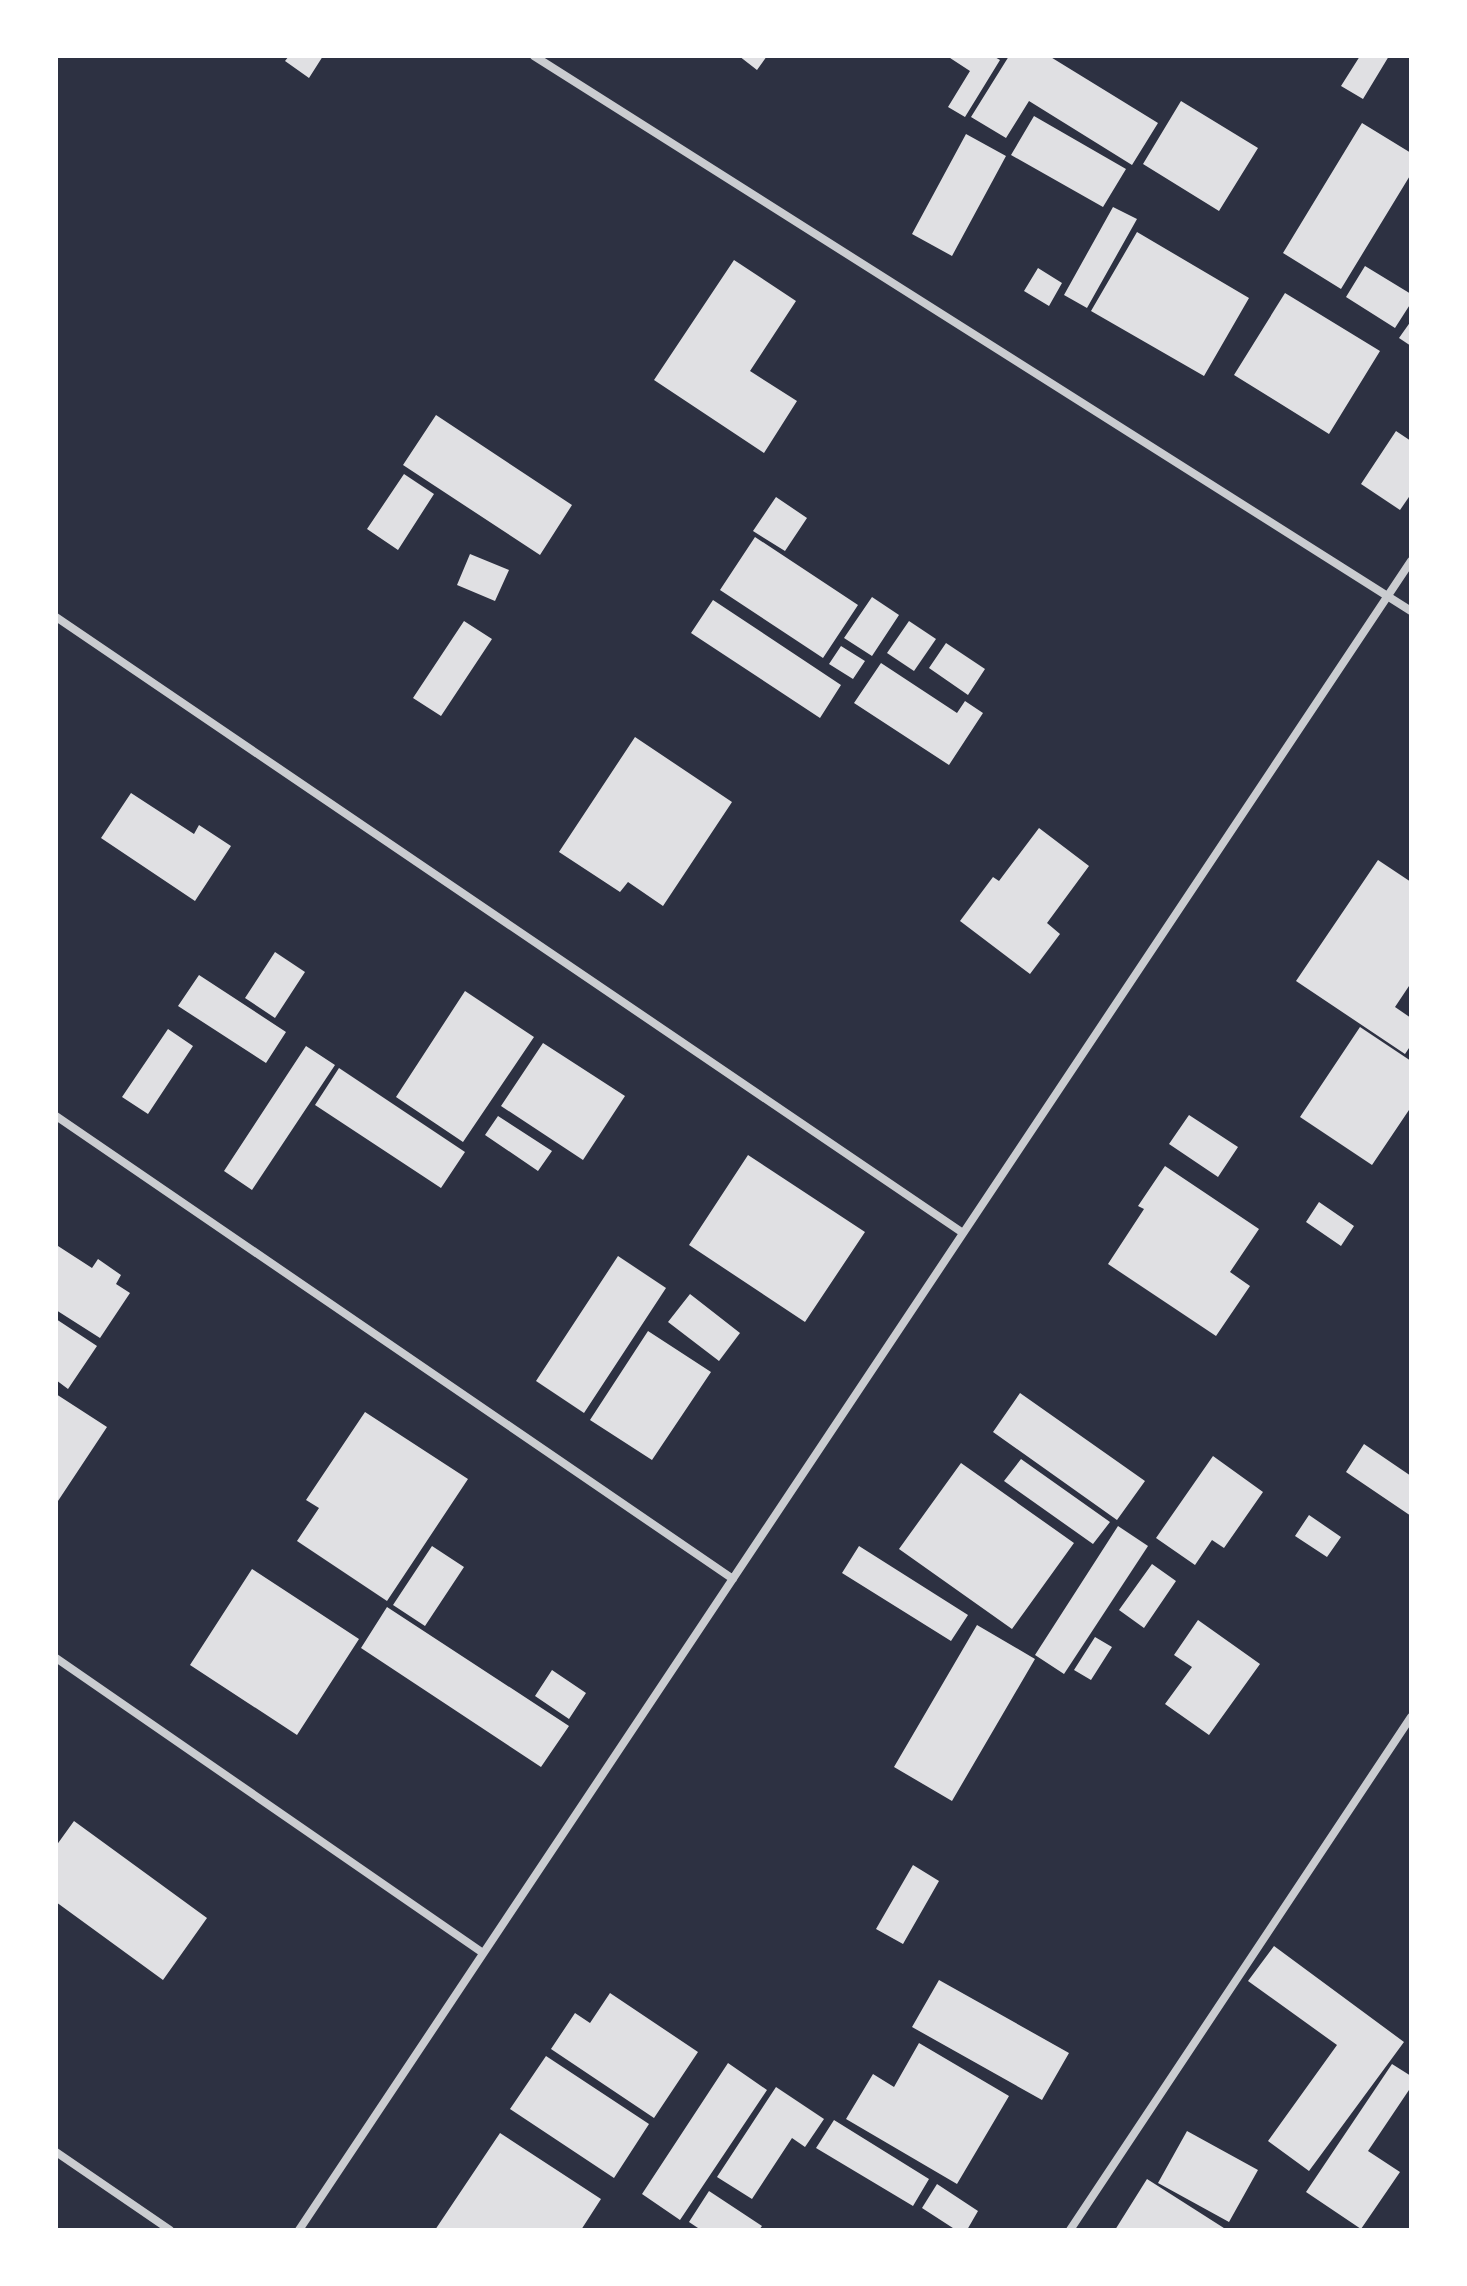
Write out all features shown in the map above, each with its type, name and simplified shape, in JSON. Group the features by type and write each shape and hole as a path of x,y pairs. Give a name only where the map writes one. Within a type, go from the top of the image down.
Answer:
{"street":[{"path":"534,56 1411,611"},
{"path":"299,2230 1411,561"},
{"path":"56,617 963,1233"},
{"path":"56,1116 733,1579"},
{"path":"56,1658 483,1953"},
{"path":"1070,2230 1411,1717"},
{"path":"56,2152 170,2230"}],"building":[{"path":"289,56 323,56 309,78 285,61"},
{"path":"739,56 767,56 757,70"},
{"path":"947,56 993,56 1000,60 965,117 948,107 970,71"},
{"path":"1009,56 1049,56 1158,123 1132,165 1029,101 1006,138 971,117"},
{"path":"1360,56 1389,56 1363,99 1341,86"},
{"path":"1181,101 1258,148 1219,211 1143,164"},
{"path":"1034,116 1126,169 1103,207 1011,155"},
{"path":"1362,123 1411,153 1411,174 1341,289 1283,253"},
{"path":"966,134 1006,156 952,256 912,234"},
{"path":"1113,207 1137,219 1087,308 1064,295"},
{"path":"1137,232 1249,298 1204,376 1091,311"},
{"path":"734,260 796,301 750,371 797,401 764,453 654,380"},
{"path":"1365,266 1411,294 1411,303 1395,328 1346,297"},
{"path":"1038,268 1062,283 1049,306 1024,291"},
{"path":"1285,293 1380,351 1329,434 1234,375"},
{"path":"1411,321 1411,346 1399,338"},
{"path":"436,415 572,505 540,555 403,465"},
{"path":"1396,431 1411,441 1411,494 1400,510 1361,484"},
{"path":"404,474 434,494 398,550 367,529"},
{"path":"776,497 807,518 785,551 753,531"},
{"path":"755,537 858,605 823,658 720,590"},
{"path":"470,554 509,570 495,601 457,585"},
{"path":"872,597 899,615 872,656 844,638"},
{"path":"713,600 841,685 820,718 691,633"},
{"path":"464,621 492,639 441,716 413,698"},
{"path":"909,621 936,639 914,671 887,653"},
{"path":"946,643 985,669 968,695 929,668"},
{"path":"841,646 865,661 853,679 829,664"},
{"path":"881,663 957,713 965,701 983,713 949,765 854,703"},
{"path":"635,737 732,802 663,906 628,882 620,892 559,852"},
{"path":"131,793 194,834 199,825 231,846 195,901 101,838"},
{"path":"1039,828 1089,866 1047,923 1060,934 1030,974 960,921 993,877 999,881"},
{"path":"1378,860 1411,882 1411,983 1395,1007 1411,1018 1411,1045 1405,1054 1296,981"},
{"path":"275,952 305,972 275,1018 245,998"},
{"path":"199,975 286,1032 266,1063 178,1006"},
{"path":"465,991 534,1037 463,1142 396,1097"},
{"path":"1360,1027 1411,1061 1411,1107 1372,1165 1300,1117"},
{"path":"168,1029 193,1046 148,1114 122,1097"},
{"path":"543,1043 625,1096 583,1160 501,1106"},
{"path":"306,1046 335,1065 252,1190 224,1171"},
{"path":"339,1068 465,1152 441,1188 315,1105"},
{"path":"1189,1115 1238,1147 1218,1177 1169,1144"},
{"path":"498,1116 552,1151 538,1171 485,1135"},
{"path":"748,1155 865,1232 805,1322 689,1245"},
{"path":"1165,1166 1259,1229 1230,1272 1250,1286 1216,1336 1108,1264 1144,1209 1138,1206"},
{"path":"1319,1202 1354,1226 1341,1246 1306,1222"},
{"path":"58,1246 92,1268 98,1259 121,1275 116,1284 130,1293 100,1338 56,1310"},
{"path":"618,1256 666,1288 584,1413 536,1381"},
{"path":"690,1294 740,1333 719,1361 668,1322"},
{"path":"56,1319 97,1346 68,1389 56,1380"},
{"path":"648,1331 711,1372 652,1460 590,1420"},
{"path":"1020,1393 1145,1481 1117,1520 993,1432"},
{"path":"56,1394 107,1427 56,1504"},
{"path":"365,1412 468,1479 387,1601 297,1541 319,1508 306,1500"},
{"path":"1364,1444 1411,1476 1411,1516 1346,1472"},
{"path":"1213,1456 1263,1492 1224,1548 1212,1540 1195,1565 1156,1538"},
{"path":"1021,1459 1110,1522 1093,1544 1004,1481"},
{"path":"961,1463 1074,1543 1012,1629 899,1549"},
{"path":"1309,1515 1341,1537 1327,1557 1295,1536"},
{"path":"1118,1526 1148,1546 1064,1674 1035,1655"},
{"path":"432,1546 464,1567 425,1626 393,1605"},
{"path":"859,1546 968,1615 951,1641 842,1573"},
{"path":"1152,1564 1176,1581 1144,1628 1119,1610"},
{"path":"252,1569 359,1639 297,1735 190,1665"},
{"path":"387,1607 569,1726 541,1767 361,1648"},
{"path":"1198,1620 1260,1664 1209,1735 1165,1704 1192,1667 1174,1655"},
{"path":"977,1625 1035,1659 952,1801 894,1767"},
{"path":"1095,1637 1112,1647 1091,1680 1074,1670"},
{"path":"552,1670 586,1693 569,1719 535,1696"},
{"path":"74,1821 207,1918 163,1980 56,1902 56,1846"},
{"path":"913,1865 939,1881 903,1944 876,1929"},
{"path":"1274,1946 1404,2042 1309,2171 1268,2141 1337,2045 1248,1981"},
{"path":"939,1980 1069,2053 1042,2100 912,2027"},
{"path":"610,1993 698,2052 654,2118 551,2049 575,2013 590,2023"},
{"path":"919,2043 1009,2096 957,2184 846,2119 873,2074 894,2087"},
{"path":"546,2056 649,2124 614,2178 510,2109"},
{"path":"728,2063 767,2090 680,2220 642,2194"},
{"path":"1392,2064 1411,2076 1411,2087 1368,2151 1400,2172 1361,2229 1306,2192"},
{"path":"776,2087 824,2119 805,2147 792,2138 752,2199 717,2177"},
{"path":"834,2120 929,2179 913,2206 816,2148"},
{"path":"1187,2131 1258,2170 1229,2222 1158,2183"},
{"path":"500,2133 601,2199 581,2230 435,2230"},
{"path":"1147,2179 1227,2230 1115,2230"},
{"path":"937,2184 978,2211 967,2230 956,2230 922,2208"},
{"path":"709,2191 762,2226 759,2230 701,2230 689,2222"}]}
